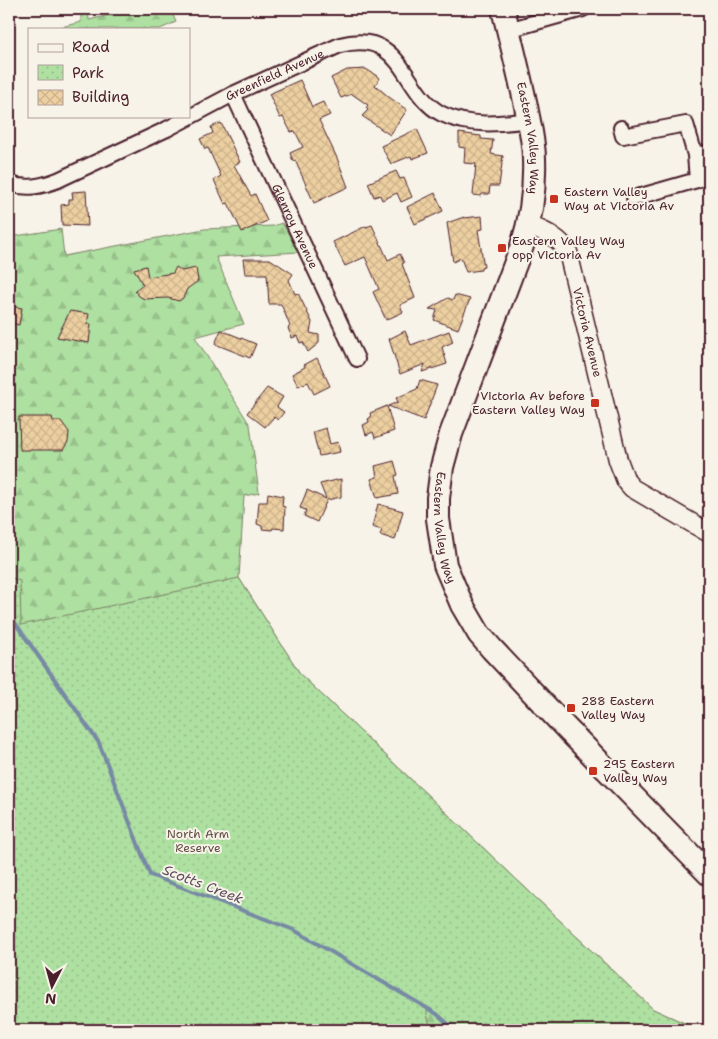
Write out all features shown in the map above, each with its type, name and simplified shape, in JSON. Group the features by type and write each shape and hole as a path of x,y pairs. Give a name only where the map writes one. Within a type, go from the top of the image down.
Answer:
{"main road":[{"name":"Eastern Valley Way","path":"506,19 533,144 534,170 529,225 451,434 444,459 438,498 440,536 446,565 462,605 492,649 567,729 709,874"}],"street":[{"path":"506,19 584,9"},
{"name":"Greenfield Avenue","path":"190,117 233,94 340,45 352,42 365,42 378,46 399,62 423,98 442,114 452,118 487,123 529,120"},
{"name":"Glenroy Avenue","path":"233,94 358,359"},
{"name":"Greenfield Avenue","path":"9,184 23,188 41,187 188,118"},
{"path":"621,128 623,136 686,124 695,155 697,180 634,198"},
{"path":"695,155 709,152"},
{"name":"Victoria Avenue","path":"529,225 554,237 562,243 568,252 618,460 626,481 641,494 709,533"}],"green space":[{"path":"81,9 88,9 89,20 134,9 170,9 176,22 162,28 57,28 81,22"},
{"name":"North Arm Reserve","path":"282,223 299,252 216,257 244,324 195,337 250,425 259,493 244,496 239,578 301,675 653,1009 700,1030 14,1030 9,1024 9,237 61,229 64,256 204,229 273,226"},
{"name":"North Arm Reserve","path":"9,577 20,581 21,625 239,578 301,675 653,1009 700,1030 455,1030 427,1008 431,1030 14,1030 9,1024"}],"building":[{"path":"366,69 380,78 375,85 407,110 390,135 362,116 368,110 366,108 368,105 352,94 341,98 331,78 347,70"},
{"path":"300,80 312,107 323,102 330,115 319,120 348,187 314,203 290,153 303,147 295,131 291,132 283,117 280,118 269,94"},
{"path":"221,123 240,162 234,165 251,196 255,194 267,221 242,232 228,203 225,204 214,180 221,176 208,148 205,149 200,139 213,133 211,127"},
{"path":"417,129 428,153 412,159 411,156 391,164 381,146"},
{"path":"459,133 493,140 491,154 503,156 499,186 490,186 489,194 473,195 476,164 464,163 465,148 459,147"},
{"path":"396,171 400,179 404,178 412,197 401,202 397,193 382,200 380,195 374,197 368,183"},
{"path":"86,191 88,226 62,225 61,205 69,204 69,199 73,199 72,192"},
{"path":"435,193 443,211 415,224 407,207"},
{"path":"482,216 483,229 478,230 484,267 481,270 466,272 461,258 453,262 447,223 464,217"},
{"path":"372,225 388,260 400,254 415,298 400,305 403,312 386,320 373,292 379,289 365,257 345,266 333,242"},
{"path":"243,259 270,259 293,274 289,280 295,294 298,293 312,322 310,333 319,335 319,343 308,352 303,342 300,343 297,336 292,338 288,328 290,326 281,304 269,304 267,274 245,274"},
{"path":"146,266 148,277 173,273 176,267 182,271 196,268 198,281 187,289 183,298 179,301 168,298 144,299 135,291 143,285 134,269"},
{"path":"455,295 470,299 458,329 434,320 437,310 429,309 448,298 453,300"},
{"path":"9,306 22,308 19,325 9,323"},
{"path":"70,311 89,314 87,324 91,324 89,343 57,337"},
{"path":"221,330 256,344 250,358 215,344"},
{"path":"405,331 411,345 449,331 453,342 442,347 447,364 422,372 425,364 400,374 389,339"},
{"path":"317,358 330,386 314,394 308,382 298,386 292,374"},
{"path":"420,380 437,385 424,420 388,406 398,402 396,398 417,389"},
{"path":"267,388 283,397 277,407 284,412 278,420 274,417 265,427 247,413"},
{"path":"387,406 394,431 375,438 373,432 366,435 363,425 369,422 370,413"},
{"path":"19,417 52,417 53,421 61,421 69,432 68,442 63,450 20,450"},
{"path":"326,428 330,444 338,442 340,452 319,456 313,432"},
{"path":"394,461 398,475 395,476 398,494 377,498 371,479 377,477 375,466"},
{"path":"341,479 341,497 327,500 317,522 304,516 306,510 300,508 307,490 326,499 320,484"},
{"path":"268,493 283,496 282,506 285,507 284,529 262,529 262,526 257,524 259,502 267,502"},
{"path":"378,504 403,511 395,540 380,535 382,530 372,527"}],"waterway":[{"name":"Scotts Creek","path":"9,614 99,743 150,875 294,930 437,1014 455,1030"}],"place":[{"name":"Eastern Valley Way at Victoria Av","path":"554,199"},
{"name":"Eastern Valley Way opp Victoria Av","path":"502,248"},
{"name":"Victoria Av before Eastern Valley Way","path":"595,403"},
{"name":"288 Eastern Valley Way","path":"571,708"},
{"name":"295 Eastern Valley Way","path":"593,771"}]}
